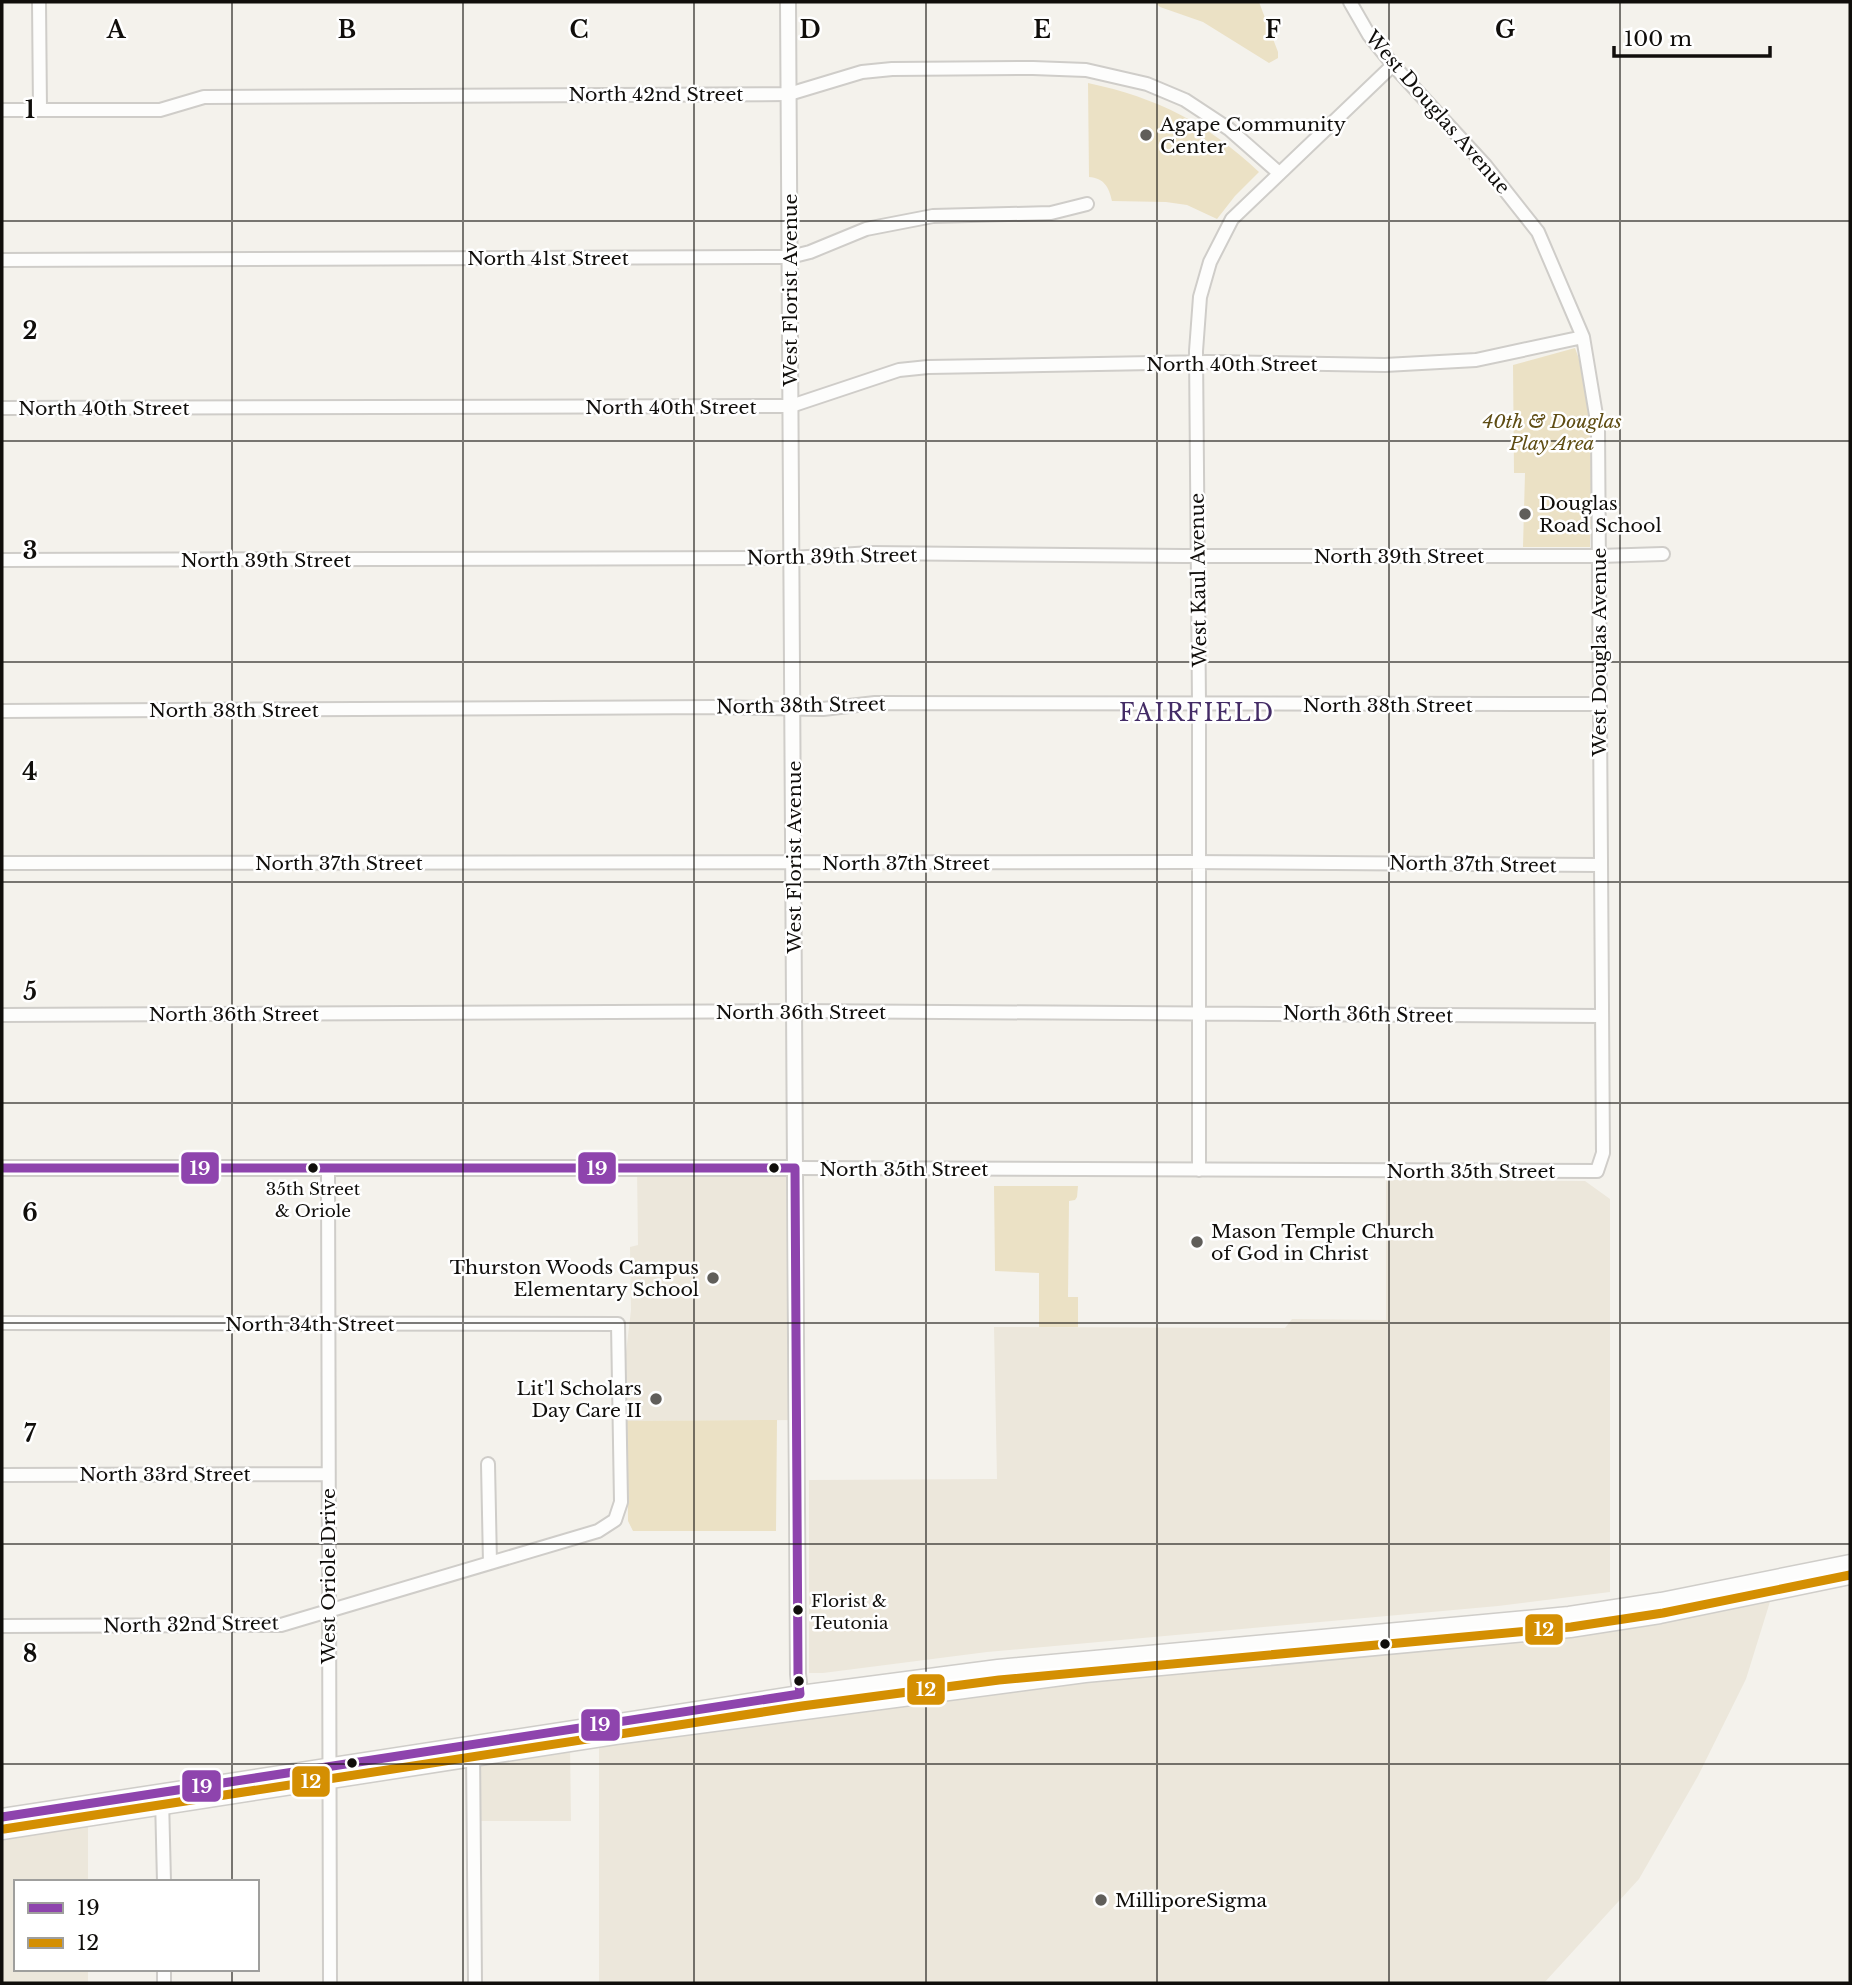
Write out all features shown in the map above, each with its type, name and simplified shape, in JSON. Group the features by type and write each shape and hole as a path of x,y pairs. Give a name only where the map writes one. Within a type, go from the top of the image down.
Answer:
{"main road":[{"path":"473,1751 615,1736 1111,1671 1570,1629 1660,1615 1850,1563"},
{"path":"2,1830 162,1799 473,1751 800,1694 998,1668 1513,1622 1850,1576"},
{"path":"2,1817 162,1799"}],"street":[{"path":"39,2 40,110"},
{"name":"West Florist Avenue","path":"788,2 798,1674 802,1711"},
{"name":"West Douglas Avenue","path":"1350,2 1369,35 1393,65 1485,165 1538,232 1583,337 1598,427 1603,1153 1597,1171"},
{"name":"West Kaul Avenue","path":"1199,1170 1196,362 1200,297 1210,262 1233,219 1393,65"},
{"name":"North 42nd Street","path":"2,110 160,110 204,97 789,94 862,72 892,69 1033,68 1086,71 1147,84 1185,100 1251,147 1279,173"},
{"name":"North 41st Street","path":"2,260 789,257 866,229 933,216 1051,213 1087,204"},
{"name":"North 40th Street","path":"2,408 790,406 899,370 928,366 1196,362 1385,365 1476,360 1583,337"},
{"name":"North 39th Street","path":"2,560 792,558 872,553 1197,556 1663,554"},
{"name":"North 38th Street","path":"2,711 823,709 875,703 1600,704"},
{"name":"North 37th Street","path":"2,863 1199,862 1600,866"},
{"name":"North 36th Street","path":"2,1015 1200,1012 1601,1016"},
{"name":"North 35th Street","path":"2,1168 1597,1171"},
{"name":"West Oriole Drive","path":"328,1168 330,1983"},
{"name":"North 34th Street","path":"2,1323 618,1324 621,1502 615,1520"},
{"path":"488,1464 490,1563"},
{"name":"North 33rd Street","path":"2,1475 328,1474"},
{"name":"North 32nd Street","path":"2,1626 270,1626 598,1531 615,1520"},
{"path":"473,1751 475,1983"},
{"path":"162,1799 164,1880"}],"shaded area":[{"name":"Thurston Woods Campus Elementary School","path":"637,1168 795,1168 797,1420 627,1421 626,1353 631,1310 630,1247 638,1245"},
{"path":"1386,1180 1585,1181 1610,1199 1610,1592 1498,1606 987,1652 809,1673 809,1480 997,1479 994,1327 1285,1328 1292,1319 1386,1320"},
{"path":"1773,1592 1746,1679 1698,1776 1639,1879 1544,1983 599,1983 599,1738"},
{"path":"570,1743 571,1821 477,1821 473,1759"},
{"path":"88,1817 88,1880 14,1880 14,1971 88,1971 88,1983 2,1983 2,1831"}],"green space":[{"path":"1155,2 1259,2 1278,58 1269,63 1203,22 1160,7"},
{"path":"1088,83 1137,96 1180,115 1220,140 1259,172 1217,219 1187,205 1112,201 1105,184 1089,177"},
{"name":"40th & Douglas Play Area","path":"1575,348 1583,371 1591,421 1590,547 1523,547 1525,473 1514,473 1513,365"},
{"path":"994,1186 1078,1186 1077,1197 1069,1201 1068,1297 1078,1297 1078,1327 1039,1327 1039,1273 995,1271"},
{"path":"777,1420 776,1531 633,1531 628,1521 627,1421"}],"transit line":[{"name":"19","path":"2,1168 795,1168"},
{"name":"19","path":"795,1168 800,1694"},
{"name":"12","path":"4,1829 802,1706 999,1680 1571,1627 1663,1613 1850,1575"},
{"name":"19","path":"2,1817 800,1694"}],"place":[{"name":"Agape Community Center","path":"1146,135"},
{"name":"Douglas Road School","path":"1525,514"},
{"name":"35th Street & Oriole","path":"313,1168"},
{"name":"Mason Temple Church of God in Christ","path":"1197,1242"},
{"name":"Thurston Woods Campus Elementary School","path":"713,1278"},
{"name":"Lit'l Scholars Day Care II","path":"656,1399"},
{"name":"Florist & Teutonia","path":"798,1610"},
{"name":"MilliporeSigma","path":"1101,1900"}],"district":[{"name":"FAIRFIELD","path":"1197,713"}]}
